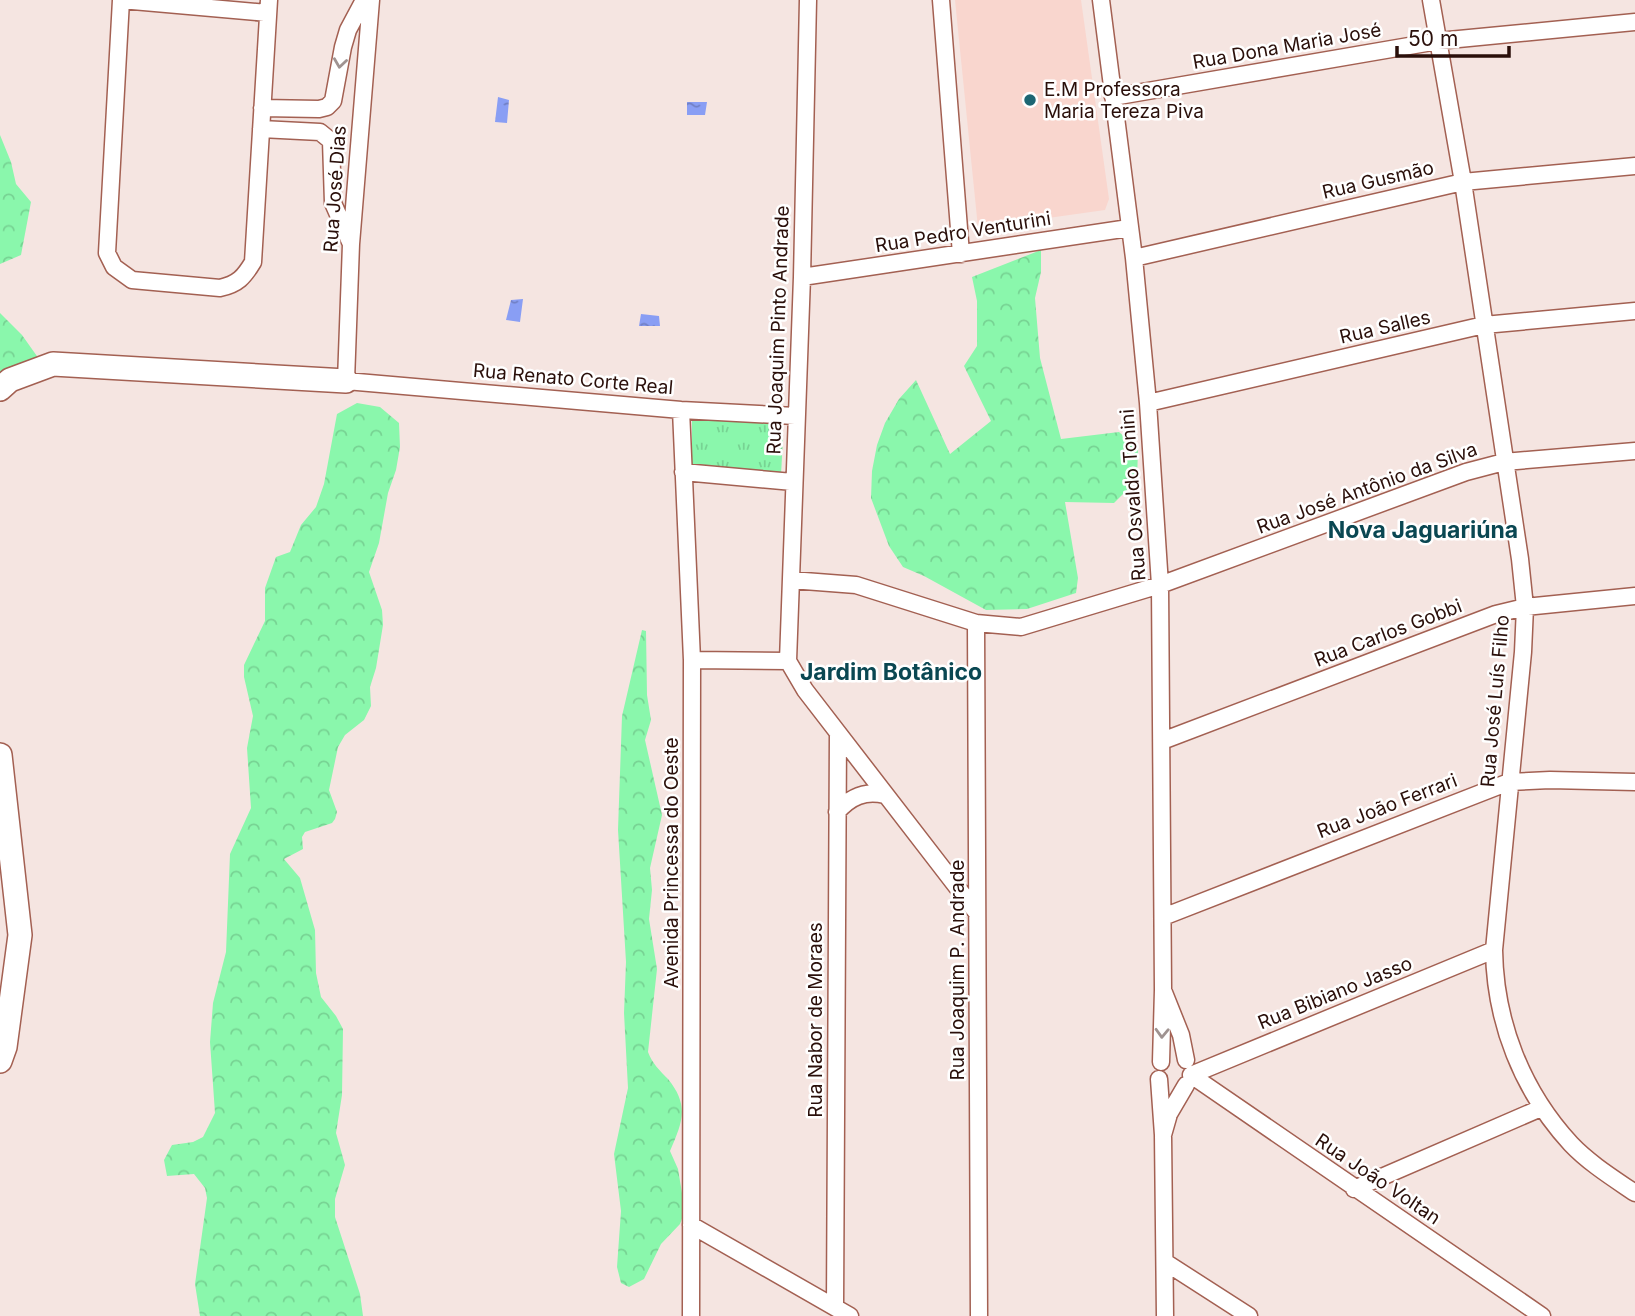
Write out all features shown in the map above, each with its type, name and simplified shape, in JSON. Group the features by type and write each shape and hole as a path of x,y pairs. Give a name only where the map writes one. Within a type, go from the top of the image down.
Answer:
{"street":[{"path":"121,0 268,6 253,262 244,277 232,285 220,288 132,281 114,268 107,253 121,0"},
{"path":"262,108 319,109 327,107 333,101 348,30 365,0"},
{"name":"Rua José Dias","path":"346,381 351,244 371,0"},
{"name":"Rua Joaquim Pinto Andrade","path":"788,661 802,277 808,0"},
{"path":"941,0 961,254"},
{"name":"Rua Osvaldo Tonini","path":"1101,0 1134,258 1148,403 1160,585 1163,741 1163,990 1160,1071 1166,1316"},
{"name":"Rua José Luís Filho","path":"1431,0 1463,182 1525,607 1494,950 1494,983 1503,1021 1517,1061 1541,1108 1573,1146 1635,1193"},
{"name":"Rua Dona Maria José","path":"1114,97 1438,41 1635,22"},
{"path":"261,129 320,132 331,141 333,203 351,244"},
{"name":"Rua Gusmão","path":"1134,258 1463,182 1635,166"},
{"name":"Rua Pedro Venturini","path":"802,277 1129,228"},
{"name":"Rua Salles","path":"1148,403 1484,325 1635,311"},
{"path":"0,389 10,380 53,364 346,381"},
{"name":"Rua Renato Corte Real","path":"346,381 681,410 795,416"},
{"name":"Avenida Princessa do Oeste","path":"681,410 692,660 691,1316"},
{"name":"Rua José Antônio da Silva","path":"791,580 856,585 976,623 1021,627 1160,585 1466,472 1504,462 1635,451"},
{"path":"683,472 793,482"},
{"name":"Rua Carlos Gobbi","path":"1163,741 1496,614 1525,607 1635,596"},
{"name":"Rua Joaquim P. Andrade","path":"976,623 979,1316"},
{"path":"692,660 788,661 805,690 977,913"},
{"name":"Rua Nabor de Moraes","path":"835,1307 838,733"},
{"path":"0,755 20,935 5,1047 0,1061"},
{"name":"Rua João Ferrari","path":"1163,917 1509,782 1550,779 1635,782"},
{"path":"837,813 846,802 863,794 875,792 885,795"},
{"name":"Rua Bibiano Jasso","path":"1188,1073 1494,950"},
{"name":"Rua Osvaldo Tonini","path":"1163,990 1181,1035 1188,1073 1169,1114 1163,1135"},
{"path":"1171,1056 1188,1073 1171,1089 1162,1084 1160,1071 1171,1056"},
{"name":"Rua João Voltan","path":"1188,1073 1542,1316"},
{"path":"1354,1189 1541,1108"},
{"path":"691,1225 850,1316"},
{"path":"1166,1262 1249,1316"}],"shaded area":[{"name":"E.M Professora Maria Tereza Piva","path":"955,0 1081,0 1109,199 1105,210 978,228"}],"green space":[{"path":"0,135 16,184 31,202 21,255 0,264"},
{"path":"1041,250 1041,272 1035,298 1040,358 1061,439 1119,432 1138,449 1137,480 1114,503 1065,502 1078,578 1076,593 1027,609 986,610 903,567 889,546 871,498 872,471 885,423 899,399 916,380 950,454 991,421 964,366 977,346 977,301 972,277"},
{"path":"0,313 22,335 39,359 0,387"},
{"path":"357,403 380,407 399,423 400,447 396,470 388,493 379,543 369,572 382,610 383,625 370,687 371,706 364,720 345,735 338,747 329,790 337,812 335,819 332,823 305,832 302,837 303,849 284,859 300,878 315,930 316,973 321,997 343,1029 342,1095 336,1133 345,1165 335,1199 335,1217 360,1294 363,1316 200,1316 195,1284 207,1198 205,1188 194,1174 167,1176 164,1160 172,1145 193,1142 203,1137 215,1113 210,1042 213,1003 226,952 230,854 251,808 247,748 253,716 244,665 265,621 265,588 276,557 290,552 301,525 316,507 324,484 337,414"},
{"path":"692,414 769,423 783,438 781,475 692,468"},
{"path":"642,630 646,631 647,695 651,720 645,740 662,815 650,868 652,890 649,919 657,969 648,1052 675,1089 681,1106 678,1132 670,1151 678,1169 685,1211 680,1224 661,1244 644,1279 629,1287 621,1283 617,1267 621,1211 614,1154 628,1088 624,1013 626,962 618,830 622,716"}],"water":[{"path":"498,97 509,100 507,123 495,122"},
{"path":"687,102 707,102 705,115 687,115"},
{"path":"523,299 520,322 506,320 511,300"},
{"path":"641,314 659,316 660,326 639,326"}],"place":[{"name":"E.M Professora Maria Tereza Piva","path":"1030,100"}],"district":[{"name":"Nova Jaguariúna","path":"1423,530"},
{"name":"Jardim Botânico","path":"891,672"}]}
